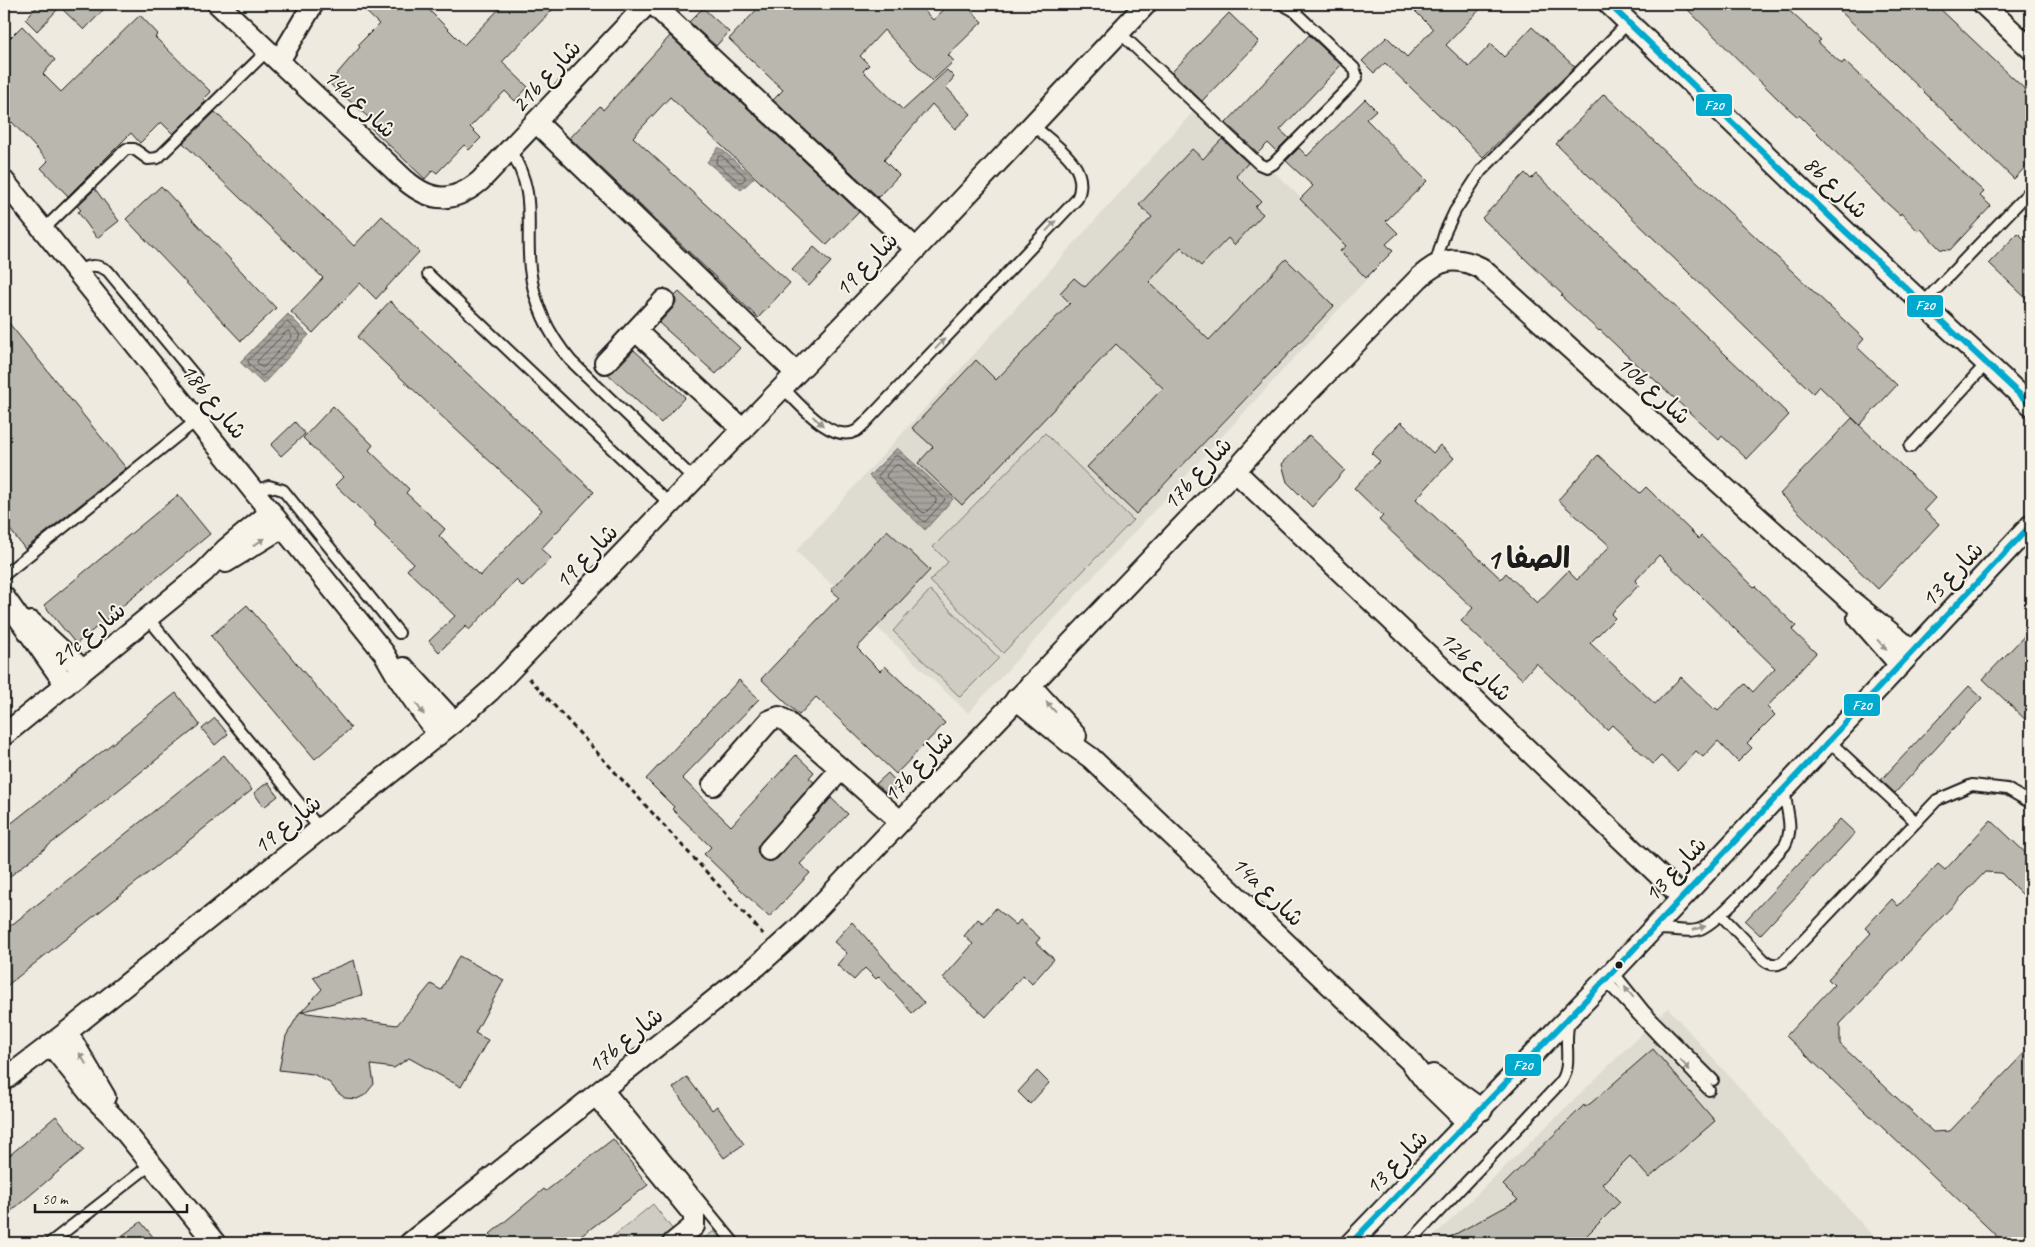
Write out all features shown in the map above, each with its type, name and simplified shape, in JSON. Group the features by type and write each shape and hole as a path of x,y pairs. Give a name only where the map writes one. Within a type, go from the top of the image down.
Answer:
{"street":[{"name":"14b شارع","path":"218,4 416,189 428,196 443,198 457,196 480,180"},
{"path":"270,53 312,4"},
{"name":"21b شارع","path":"480,180 647,4"},
{"path":"653,4 916,249"},
{"name":"شارع 19","path":"4,1080 51,1045 438,735 517,664 916,249 1146,4"},
{"name":"8b شارع","path":"1609,4 2031,405"},
{"path":"1983,4 2031,49"},
{"path":"536,122 790,381"},
{"name":"18b شارع","path":"4,181 384,653 399,680 438,735"},
{"name":"10b شارع","path":"1419,278 1435,265 1447,261 1459,260 1481,268 1845,596 1907,658"},
{"name":"17b شارع","path":"410,1243 776,949 815,911 1235,471 1280,421 1419,278"},
{"path":"605,363 664,300"},
{"path":"636,331 742,430"},
{"name":"12b شارع","path":"1235,471 1682,897"},
{"name":"21c شارع","path":"4,735 204,572 226,549 277,519"},
{"name":"شارع 13","path":"1351,1243 1609,976 2031,525"},
{"path":"8,602 83,670"},
{"path":"8,602 66,685"},
{"name":"18b شارع","path":"384,653 409,674 454,722"},
{"name":"14a شارع","path":"1023,692 1070,743 1091,758 1410,1061 1426,1082 1475,1116"},
{"path":"713,785 769,721 776,717 783,718 900,820"},
{"path":"769,850 841,769"},
{"path":"67,1032 102,1090 114,1118"},
{"path":"51,1045 91,1095 114,1118 215,1243"},
{"path":"601,1091 694,1215 694,1226 673,1243"}],"lane":[{"path":"1120,33 1258,164 1266,167 1273,164 1353,83 1357,76 1354,68 1293,10 1282,4"},
{"path":"1435,265 1445,232 1455,211 1481,171 1628,23"},
{"path":"43,230 126,149 134,149 148,159 158,158 270,53"},
{"path":"790,381 824,426 833,432 845,434 856,431 865,423 1077,199 1082,182 1077,167 1033,125"},
{"path":"510,150 527,188 532,281 538,308 547,327 571,361 695,480"},
{"path":"1923,303 2031,190"},
{"path":"77,272 96,265 108,271 196,377"},
{"path":"428,274 671,505"},
{"path":"1910,447 1987,363"},
{"path":"4,575 197,420"},
{"path":"254,492 269,486 276,486 283,490 399,633"},
{"path":"148,618 320,829"},
{"path":"1829,741 1916,822"},
{"path":"1720,914 1768,963 1778,964 1783,962 1936,800 1972,785 2007,790 2031,804"},
{"path":"1651,931 1663,928 1696,930 1705,927 1720,914 1786,845 1791,828 1785,799 1785,789"},
{"path":"1609,976 1711,1085"},
{"path":"1409,1243 1561,1082 1568,1070 1565,1042 1570,1017"},
{"path":"601,1091 734,1243"},
{"path":"50,1243 150,1164"}],"path":[{"path":"517,664 776,949"}],"shaded area":[{"path":"1202,102 1375,270 968,713 796,551"},
{"path":"1045,433 1133,520 1003,653 930,581 948,562 933,547"},
{"path":"930,590 999,658 960,697 893,631"},
{"path":"1668,1008 1879,1243 1427,1243"},
{"path":"653,1204 676,1234 665,1243 605,1243"},
{"path":"714,1231 724,1243 698,1243"}],"water":[{"path":"719,147 754,178 741,190 707,162"},
{"path":"288,314 309,335 263,384 240,362"},
{"path":"897,448 953,499 925,530 869,476"}],"building":[{"path":"40,4 109,4 84,30 60,7 37,31 25,19"},
{"path":"358,4 423,4 464,45 504,4 558,4 502,62 528,87 515,101 505,91 470,127 481,138 469,150 464,145 437,173 433,170 425,179 370,127 375,123 329,83 360,47 358,45 379,24"},
{"path":"762,4 918,4 933,20 950,4 965,4 982,22 948,55 954,61 932,81 884,30 860,56 869,65 863,71 903,110 947,70 954,77 946,87 971,114 955,129 932,104 884,160 899,175 878,197 773,100 783,90 729,39"},
{"path":"1408,4 1485,4 1446,45 1469,67 1491,44 1504,57 1532,27 1575,67 1483,157 1385,63 1374,73 1362,61 1387,37 1407,57 1433,29"},
{"path":"1682,4 1782,4 1821,40 1818,42 1842,64 1844,61 1984,192 1980,196 1991,206 1950,250 1940,249 1921,229 1918,231 1901,213 1900,215 1878,195 1799,115 1798,117 1780,101"},
{"path":"1833,4 1935,4 2031,95 2031,161 2014,179"},
{"path":"703,8 729,32 716,46 689,22"},
{"path":"1229,13 1259,42 1202,101 1172,72"},
{"path":"140,15 158,34 155,37 211,92 203,100 205,102 173,134 161,122 140,143 131,133 68,196 41,168 48,161 12,122 4,130 4,44 22,26 55,60 43,74 61,92"},
{"path":"1309,35 1341,65 1280,130 1289,138 1276,151 1268,143 1258,153 1226,123"},
{"path":"670,36 859,212 827,245 670,97 633,137 790,283 758,318 570,138 600,106 603,110"},
{"path":"1604,94 1864,339 1857,347 1897,385 1860,425 1819,386 1813,393 1556,144"},
{"path":"1365,99 1376,110 1366,119 1427,181 1386,221 1398,233 1386,244 1393,251 1366,278 1340,251 1346,246 1300,199 1313,186 1286,161 1299,148 1307,156"},
{"path":"215,112 354,246 382,216 419,252 376,299 360,283 313,333 291,312 323,278 183,143"},
{"path":"1222,139 1248,163 1236,176 1261,201 1255,207 1263,214 1234,245 1228,238 1201,266 1181,247 1149,282 1209,340 1286,259 1334,306 1136,514 1087,467 1163,388 1116,344 962,505 918,463 933,447 912,428 976,360 996,380 1070,303 1060,293 1074,278 1085,287 1152,217 1139,205 1192,149 1203,159"},
{"path":"1525,173 1531,179 1536,174 1789,415 1747,459 1722,436 1719,440 1641,367 1599,331 1482,218"},
{"path":"161,186 276,308 241,341 126,219"},
{"path":"95,189 119,221 97,238 78,212 81,210 77,206"},
{"path":"2018,233 2031,246 2031,303 1989,263"},
{"path":"814,247 831,262 809,286 792,270"},
{"path":"679,292 740,348 716,374 659,323 673,308 676,302 675,296"},
{"path":"390,301 594,492 541,549 551,558 523,587 516,580 469,630 466,626 439,652 429,641 455,616 407,570 413,563 335,485 343,477 303,438 333,406 373,445 369,450 409,489 406,493 445,529 439,536 480,576 542,510 357,337"},
{"path":"4,317 126,468 25,549 4,522"},
{"path":"634,350 685,397 661,423 608,374 614,371"},
{"path":"1852,418 1935,498 1924,510 1939,524 1878,589 1780,494"},
{"path":"295,422 305,434 281,456 271,445"},
{"path":"1401,422 1433,453 1440,445 1454,458 1416,499 1501,579 1506,573 1537,603 1568,571 1577,580 1610,546 1558,500 1598,455 1640,493 1646,487 1699,539 1701,536 1796,626 1792,630 1816,653 1767,707 1775,715 1747,743 1752,748 1738,762 1718,741 1703,757 1696,751 1677,771 1661,756 1653,764 1612,725 1607,730 1536,663 1522,679 1461,621 1473,608 1379,520 1383,516 1354,488 1380,461 1371,453","holes":["1659,555 1775,668 1753,692 1745,684 1718,710 1714,709 1681,677 1655,704 1590,643 1615,618 1611,614 1639,585 1635,581"]},
{"path":"1309,435 1345,470 1312,507 1287,482 1282,464"},
{"path":"178,495 210,534 76,644 44,605"},
{"path":"887,530 930,570 857,648 880,671 885,666 945,723 896,774 816,697 799,715 761,679 839,597 831,590"},
{"path":"247,605 351,728 315,759 211,636"},
{"path":"2031,629 2031,725 1983,679"},
{"path":"739,680 759,699 682,778 731,826 796,755 814,772 809,778 814,782 757,848 758,854 766,861 778,858 831,798 848,814 800,864 810,873 769,917 704,854 711,847 672,809 674,807 646,779"},
{"path":"1969,686 1982,698 1895,793 1881,780"},
{"path":"176,693 200,725 4,881 4,829"},
{"path":"215,718 228,734 215,745 202,729"},
{"path":"224,755 252,790 4,988 4,931"},
{"path":"888,773 899,785 889,795 876,784"},
{"path":"268,782 278,796 264,807 254,793"},
{"path":"1840,819 1855,833 1760,935 1745,921"},
{"path":"1991,820 2031,858 2031,903 2001,873 1985,872 1840,1024 1840,1044 1933,1132 1950,1131 2031,1046 2031,1229 2017,1243 2004,1243 1786,1036 1834,985 1828,979 1871,933 1865,928 1892,899 1898,906 1938,864 1945,870"},
{"path":"996,908 1016,925 1020,920 1040,938 1036,943 1054,959 1032,984 1023,975 986,1017 943,978 973,944 964,936 978,919 983,923"},
{"path":"852,922 924,1003 912,1013 879,976 876,979 865,968 854,980 837,965 847,953 834,942"},
{"path":"459,956 504,980 475,1033 488,1040 461,1087 409,1058 394,1068 371,1065 374,1084 365,1095 357,1099 345,1098 330,1083 313,1074 279,1070 286,1036 300,1012 397,1025 431,984 441,990"},
{"path":"354,960 362,995 301,1012 322,989 313,977"},
{"path":"1653,1049 1715,1121 1649,1178 1630,1156 1602,1184 1620,1202 1579,1243 1439,1243 1518,1200 1503,1185 1584,1105 1585,1107 1591,1103"},
{"path":"1037,1071 1049,1083 1030,1104 1018,1092"},
{"path":"687,1077 712,1110 717,1106 744,1144 724,1158 673,1088"},
{"path":"56,1116 84,1150 4,1217 4,1160"},
{"path":"613,1139 648,1185 581,1236 587,1243 498,1243 490,1234 544,1189 546,1191"},
{"path":"141,1222 158,1243 112,1243"}],"transit line":[{"name":"F20","path":"1609,4 1843,229 2031,405"},
{"name":"F20","path":"1351,1243 1605,980 2031,525"}],"district":[{"name":"الصفا 1","path":"1528,558"}]}
